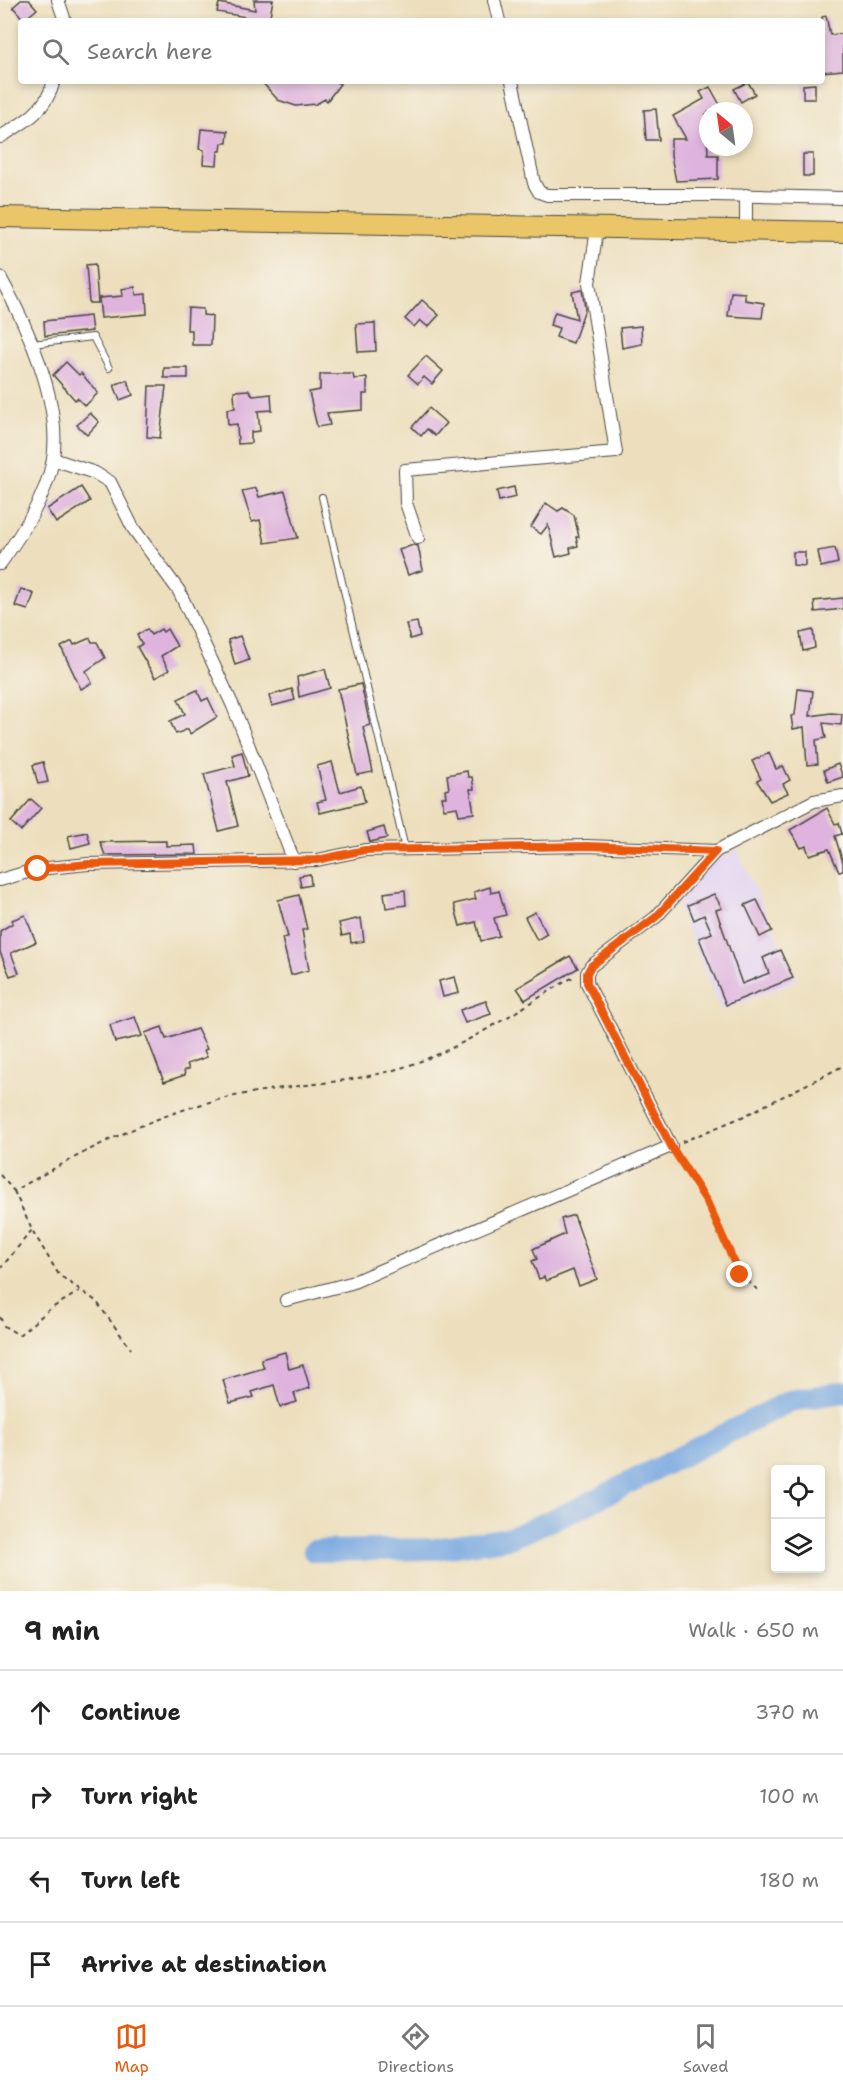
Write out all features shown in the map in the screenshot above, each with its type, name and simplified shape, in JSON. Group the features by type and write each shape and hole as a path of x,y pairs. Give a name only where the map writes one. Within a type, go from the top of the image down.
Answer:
{"highway":[{"path":"0,218 843,232"}],"street":[{"path":"58,0 64,18"},
{"path":"494,0 498,18"},
{"path":"0,137 40,110 47,101 53,84"},
{"path":"513,84 534,183 539,192 547,195 746,195 843,198"},
{"path":"746,195 746,230"},
{"path":"418,538 406,503 405,470 616,452 589,283 597,229"},
{"path":"0,277 31,344 51,410 53,459 33,514 0,564"},
{"path":"53,459 95,472 110,482 133,528 179,591 238,717 294,861"},
{"path":"286,1299 351,1283 671,1146 587,983 587,973 591,966 670,904 716,851 814,801 843,796"},
{"path":"0,880 38,869 88,864 317,860 365,850 587,846 716,851"}],"lane":[{"path":"31,344 93,337 109,368"},
{"path":"322,497 405,849"}],"path":[{"path":"14,1191 94,1146 136,1126 255,1092 361,1079 420,1062 455,1047 577,975 587,973"},
{"path":"759,1291 740,1275 707,1202 671,1146 742,1116 843,1066"},
{"path":"0,1175 14,1191 32,1230 59,1275 96,1301 131,1349"},
{"path":"0,1269 32,1230"},
{"path":"0,1317 4,1326 20,1335 50,1309 81,1290"}],"shaded area":[{"path":"737,849 797,980 721,1011 677,905 712,861"}],"building":[{"path":"21,0 29,0 37,9 26,18 22,18 13,7"},
{"path":"254,0 273,0 270,18 252,18 217,12 219,3 255,10"},
{"path":"826,16 830,35 843,34 843,70 825,72 825,18 822,17"},
{"path":"264,84 340,84 327,101 325,99 316,104 296,106 278,100"},
{"path":"749,84 755,94 741,102 734,89"},
{"path":"815,84 815,99 803,99 803,85"},
{"path":"710,87 718,102 699,102 699,156 718,156 718,179 676,181 671,156 671,139 686,139 673,116 704,99 700,92"},
{"path":"656,109 659,140 646,140 644,110"},
{"path":"201,129 228,131 227,143 222,143 221,151 218,151 217,165 203,164 204,150 199,149"},
{"path":"803,154 813,154 813,176 803,176"},
{"path":"95,264 98,303 89,303 86,265"},
{"path":"135,287 136,295 146,294 147,314 101,318 99,298 123,296 122,289"},
{"path":"582,290 585,309 573,343 556,337 559,328 550,325 555,312 577,319 572,292"},
{"path":"731,292 745,293 745,300 764,303 762,318 728,316"},
{"path":"422,300 439,315 428,327 420,320 414,327 405,319"},
{"path":"188,308 203,309 203,315 212,316 211,345 192,345 192,330 187,330"},
{"path":"90,316 92,331 45,336 44,321"},
{"path":"375,323 376,351 358,352 356,324"},
{"path":"641,326 642,344 622,348 620,328"},
{"path":"426,356 443,371 432,384 424,377 418,384 408,375"},
{"path":"66,362 79,375 81,373 98,393 85,406 77,398 75,400 53,375"},
{"path":"164,368 188,368 188,378 164,378"},
{"path":"320,374 353,374 354,379 367,378 367,394 363,394 363,410 327,413 330,425 317,427 309,392 320,390"},
{"path":"127,380 133,395 120,400 114,385"},
{"path":"149,386 166,386 160,438 147,437"},
{"path":"249,390 253,396 271,394 272,410 258,411 260,431 251,432 251,443 238,444 237,424 228,425 227,409 235,408 234,391"},
{"path":"429,408 446,423 435,436 427,429 421,436 412,427"},
{"path":"90,413 99,422 87,435 77,425"},
{"path":"81,487 90,501 56,523 47,509"},
{"path":"514,487 516,497 499,501 497,491"},
{"path":"256,488 259,497 285,491 298,538 265,543 260,520 252,522 242,491"},
{"path":"546,503 558,511 563,508 574,515 579,537 576,537 578,546 570,548 571,553 556,557 548,525 541,534 531,527"},
{"path":"413,545 418,546 423,570 408,575 399,550"},
{"path":"835,548 838,563 821,567 818,551"},
{"path":"793,552 805,552 805,566 793,565"},
{"path":"21,589 34,594 28,610 15,606"},
{"path":"843,598 843,609 815,612 814,601"},
{"path":"417,622 420,636 410,639 406,624"},
{"path":"147,629 151,635 161,629 163,632 167,629 177,646 161,656 169,670 155,678 137,647 142,644 137,635"},
{"path":"813,630 815,648 803,651 800,633"},
{"path":"240,636 249,660 235,665 228,640"},
{"path":"90,638 92,642 97,642 105,658 86,671 92,683 81,689 61,647 72,641 74,645"},
{"path":"325,669 330,688 299,697 297,677"},
{"path":"361,684 370,725 363,727 373,772 357,775 338,689"},
{"path":"292,689 295,700 272,706 269,696"},
{"path":"798,689 813,691 810,716 842,714 841,725 823,723 826,738 816,740 818,764 807,765 804,727 793,729 791,716 795,715"},
{"path":"197,690 202,701 208,698 217,717 190,734 188,729 176,734 170,721 185,714 178,699"},
{"path":"242,752 248,776 227,782 238,826 219,831 204,774 235,766 232,755"},
{"path":"769,753 776,769 783,766 790,780 783,784 788,793 770,801 757,781 761,779 752,761"},
{"path":"43,762 48,782 38,784 33,765"},
{"path":"332,762 340,792 361,786 365,802 320,813 317,802 326,800 317,766"},
{"path":"838,764 843,777 828,782 824,770"},
{"path":"467,771 468,777 472,777 474,789 470,789 474,813 459,815 457,807 444,809 442,797 446,797 445,790 449,789 447,775"},
{"path":"31,799 41,808 21,831 11,822"},
{"path":"827,808 835,824 839,823 842,834 835,836 843,863 843,871 839,872 829,849 809,855 806,846 801,848 790,830"},
{"path":"384,827 387,838 370,842 367,832"},
{"path":"87,832 90,843 71,848 68,836"},
{"path":"166,841 166,846 196,845 197,854 105,855 100,842"},
{"path":"310,874 311,885 301,887 299,876"},
{"path":"490,887 491,893 499,891 506,915 494,918 499,936 481,941 476,922 460,926 454,904 476,899 474,892"},
{"path":"405,890 406,905 386,908 384,893"},
{"path":"714,894 722,908 716,910 742,984 769,973 763,958 780,950 793,978 726,1005 699,938 712,933 704,915 694,920 688,905"},
{"path":"299,895 307,929 302,930 309,970 291,975 282,938 288,937 278,900"},
{"path":"757,900 772,931 760,937 745,905"},
{"path":"535,912 547,934 537,940 525,917"},
{"path":"25,915 36,942 11,953 19,973 10,976 0,952 0,931 13,923 12,920"},
{"path":"361,918 364,941 351,943 350,934 342,936 339,923"},
{"path":"570,956 578,968 525,1000 517,988"},
{"path":"455,977 459,993 443,997 439,981"},
{"path":"486,1001 491,1014 465,1023 460,1010"},
{"path":"135,1017 142,1036 115,1042 110,1025"},
{"path":"162,1027 166,1039 197,1029 207,1049 204,1050 207,1057 187,1064 189,1069 184,1070 185,1075 164,1082 145,1033"},
{"path":"574,1215 597,1279 579,1286 573,1270 546,1281 544,1277 539,1279 532,1261 537,1259 533,1249 565,1234 561,1219"},
{"path":"285,1352 289,1369 303,1365 310,1388 294,1393 297,1402 280,1407 274,1385 252,1392 254,1397 230,1403 223,1380 264,1368 261,1359"}],"waterway":[{"path":"314,1551 435,1549 510,1538 575,1510 790,1401 843,1392"}],"route":[{"path":"38,869 88,864 317,860 365,850 638,846 686,851 716,851 656,917 623,939 591,966 587,973 587,983 645,1091 671,1146 707,1202 740,1275"}]}
